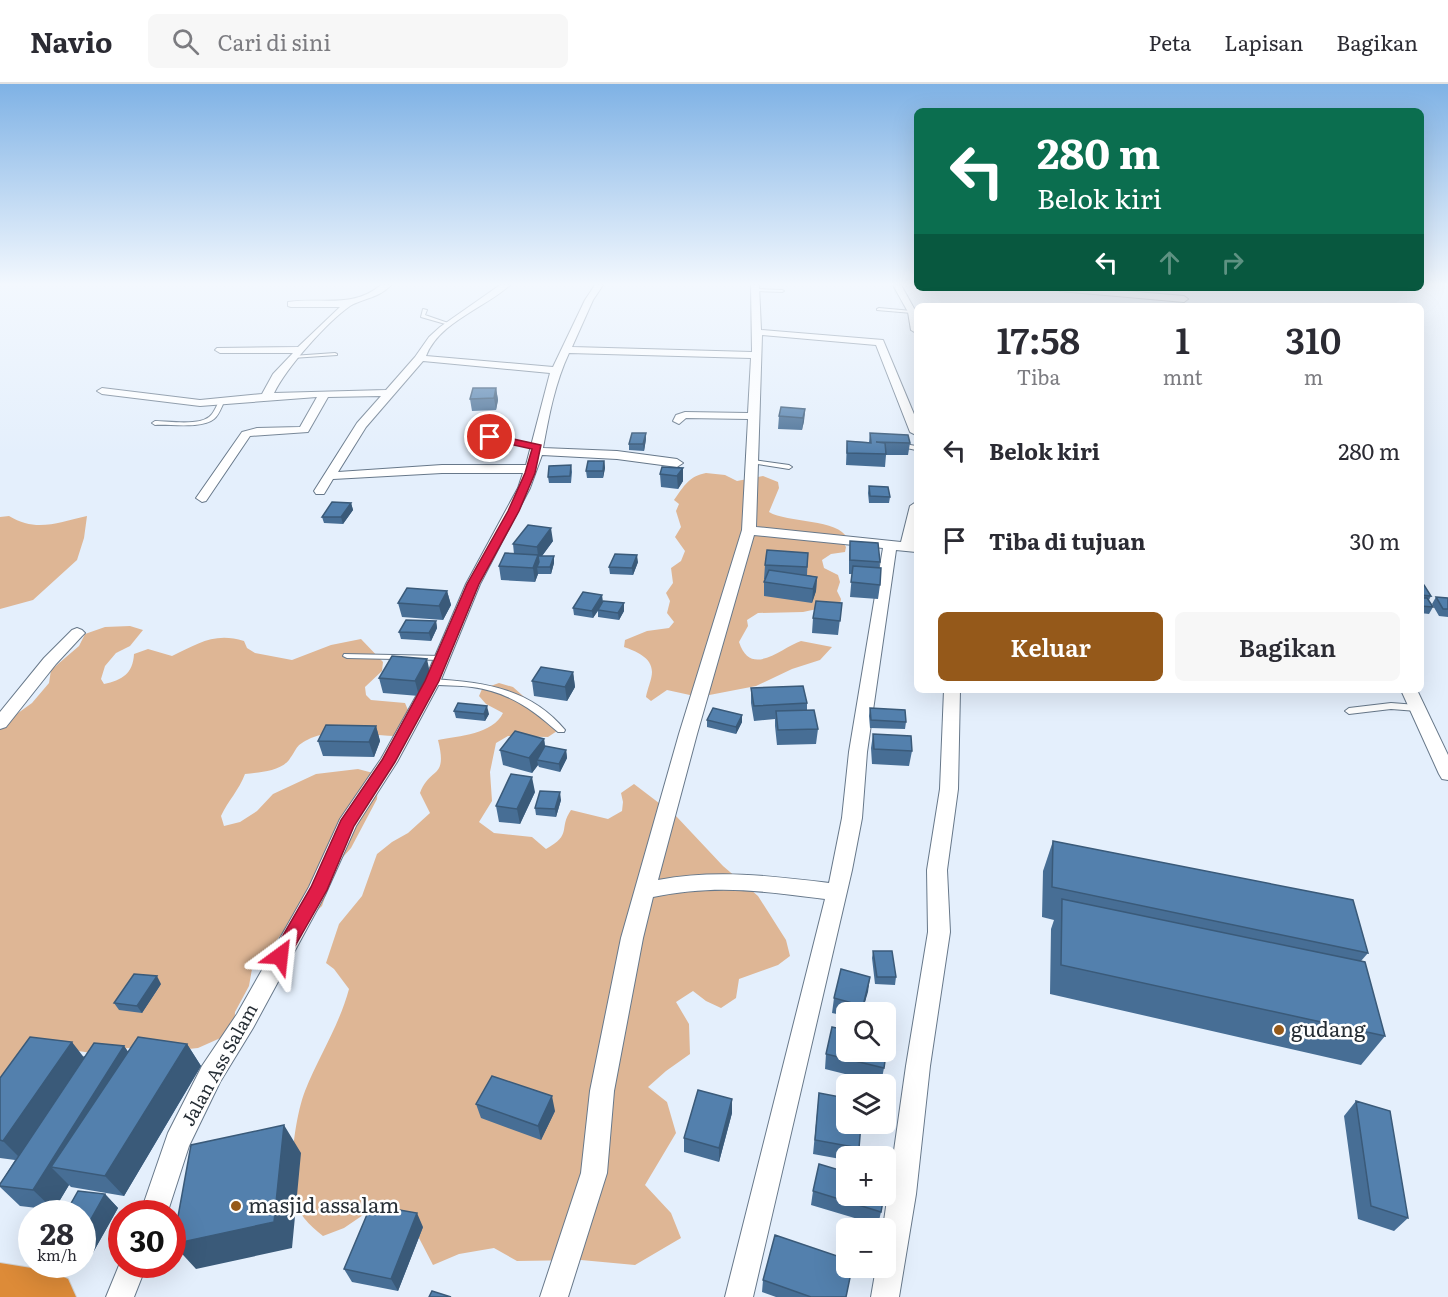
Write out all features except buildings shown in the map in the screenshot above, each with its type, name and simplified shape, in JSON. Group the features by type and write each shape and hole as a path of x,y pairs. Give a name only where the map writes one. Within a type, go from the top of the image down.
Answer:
{"highway":[{"path":"0,1288 50,1297"}],"street":[{"path":"266,397 277,376 308,342"},
{"path":"320,491 361,424 420,358 422,350 431,342"},
{"name":"Jalan Ass Salam","path":"158,1200 177,1142 198,1099 245,1021 318,890 347,824 388,762 432,681 473,584 513,511 536,456 548,395 556,370 570,342"},
{"path":"554,1297 594,1174 601,1127 599,1110 602,1090 632,938 688,734 749,530 756,342"},
{"path":"875,342 880,342 914,427"},
{"path":"220,350 296,353"},
{"path":"566,350 755,355"},
{"path":"420,358 556,370"},
{"path":"102,391 192,402 324,394 389,393"},
{"path":"202,498 246,434 257,431 304,430 324,394"},
{"path":"679,421 680,417 686,415 754,416"},
{"path":"329,476 433,470 536,456 631,456 677,463"},
{"path":"739,1297 836,892 852,818 858,752 870,685 914,513"},
{"path":"749,530 905,547"},
{"path":"0,723 50,661 77,633"},
{"path":"885,1297 903,1194 918,1066 939,932 937,870 949,789 952,693"},
{"path":"1410,693 1448,774"},
{"path":"645,891 689,882 749,881 836,892"},
{"path":"120,1297 127,1278"}],"lane":[{"path":"296,353 335,354"},
{"path":"155,423 190,423 208,420 213,418 221,402"},
{"path":"490,437 536,456"},
{"path":"888,444 914,448"},
{"path":"753,462 789,467"},
{"path":"347,656 442,658"},
{"path":"432,681 489,687 513,693 545,715 561,730"},
{"path":"1349,711 1391,706 1417,708"}],"shaded area":[{"path":"706,473 725,475 737,481 763,476 778,482 779,488 769,512 834,527 847,538 844,544 845,552 831,554 822,560 824,568 838,575 840,582 837,591 841,599 840,604 803,612 758,613 747,620 748,626 739,642 744,653 759,660 801,641 832,647 820,660 792,669 756,686 699,697 667,690 651,701 646,697 652,675 649,662 642,655 624,647 625,640 647,631 669,628 674,622 667,613 670,601 666,593 673,583 671,568 681,561 685,551 675,537 681,527 676,511 679,504 674,500 691,479"},
{"path":"9,516 29,524 48,525 87,516 84,538 77,560 33,600 0,609 0,517"},
{"path":"130,626 143,630 130,646 116,653 105,666 101,679 104,684 125,675 131,667 134,654 148,649 172,656 198,644 224,638 244,641 247,648 255,653 292,660 331,645 361,639 383,662 382,671 365,687 366,695 371,700 405,703 411,717 405,732 394,736 330,733 311,738 299,745 289,760 280,767 245,774 221,816 224,826 240,822 257,811 273,794 316,774 358,769 373,773 378,780 377,799 351,848 336,865 322,906 306,921 282,933 268,952 253,963 249,986 235,1012 234,1032 198,1048 179,1050 151,1045 92,1053 64,1049 0,1087 0,726 32,703 49,683 51,670 79,646 85,634 105,627"},
{"path":"499,683 513,687 560,729 548,737 508,736 496,743 490,772 492,801 479,822 494,833 532,837 546,849 562,835 571,810 608,819 622,811 621,793 634,784 676,816 723,866 758,896 786,940 790,956 778,965 739,979 736,998 721,1008 706,1001 693,991 676,1002 689,1024 690,1054 648,1087 667,1102 676,1133 645,1185 671,1213 681,1238 635,1265 581,1260 517,1261 494,1248 459,1254 433,1265 407,1215 369,1211 344,1228 323,1236 304,1218 293,1196 292,1157 301,1102 340,1016 349,989 334,969 326,963 339,924 362,896 377,854 408,833 430,813 420,793 428,779 439,767 441,753 438,740 484,730 492,726 503,713 486,704 479,696 482,689"}],"place":[{"name":"gudang","path":"1279,1030"},
{"name":"masjid assalam","path":"236,1206"}],"route":[{"path":"280,956 318,890 347,824 360,801 388,762 432,681 473,584 524,488 537,447 490,437"}]}
